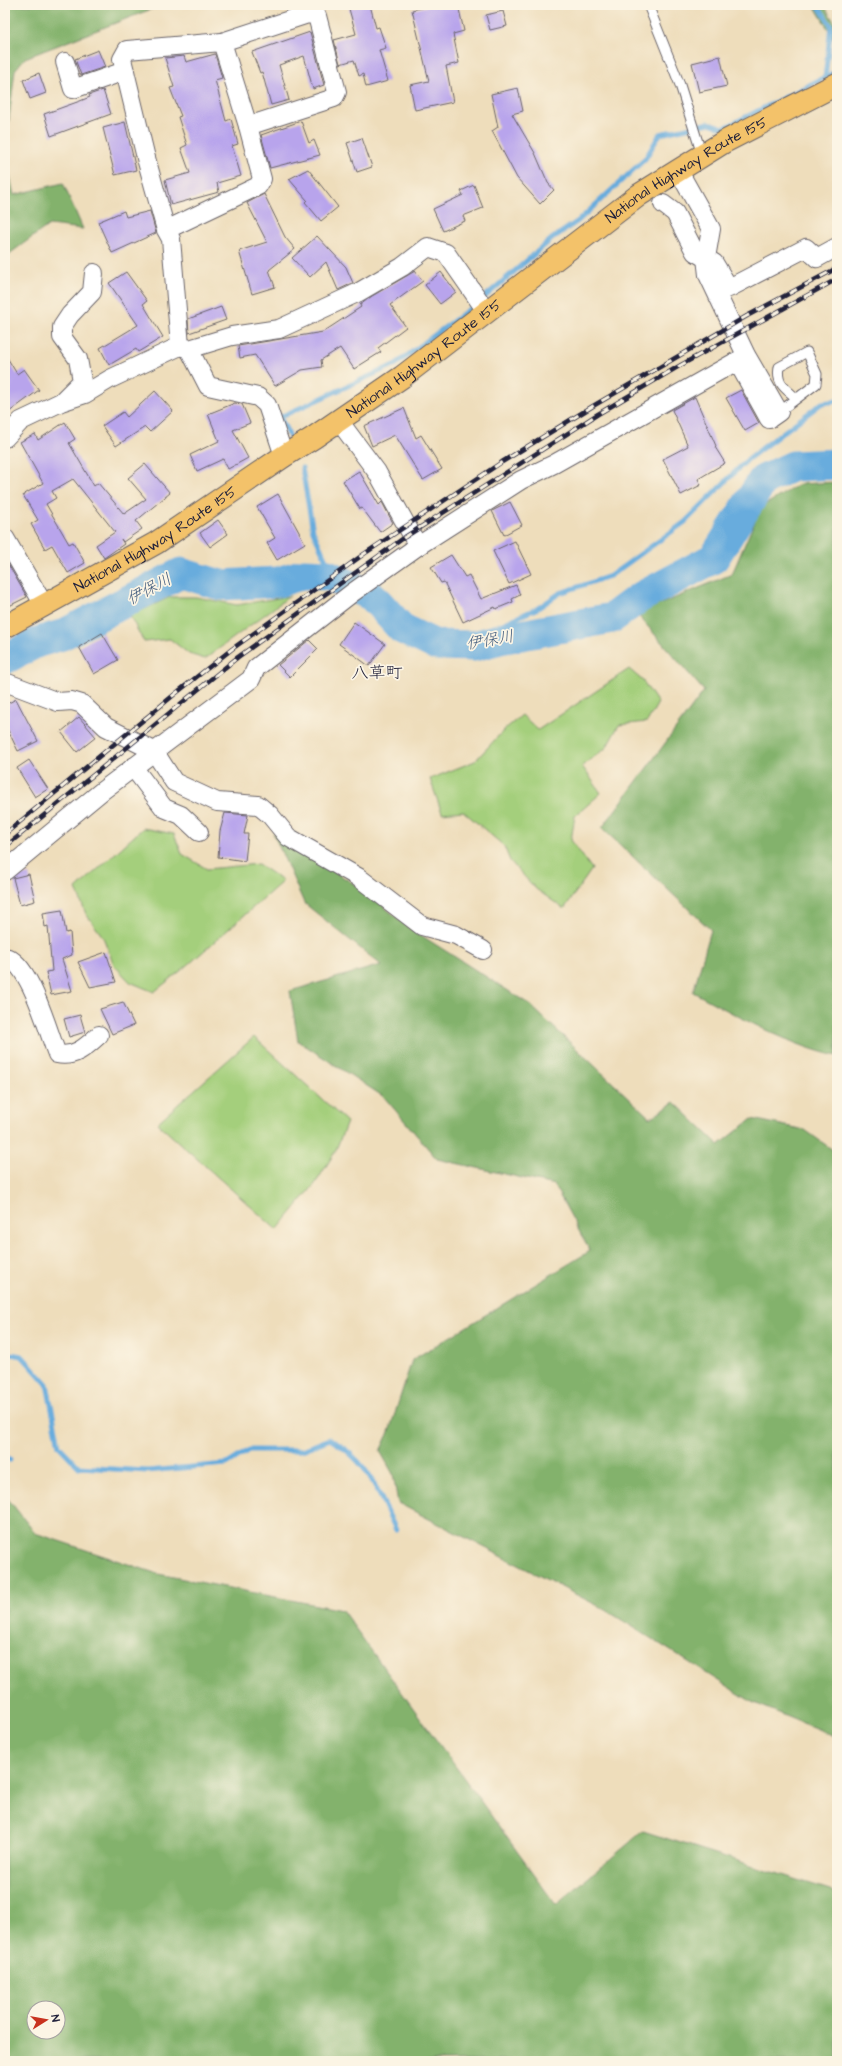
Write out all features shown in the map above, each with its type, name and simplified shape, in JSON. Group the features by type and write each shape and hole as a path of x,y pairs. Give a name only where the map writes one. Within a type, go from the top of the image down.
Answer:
{"highway":[{"name":"National Highway Route 155","path":"5,627 156,543 284,456 339,421 402,377 481,303 639,195 702,155 837,84"}],"street":[{"path":"248,126 334,98 337,92 317,16 308,14 222,42 127,50 122,59 146,158 166,230 171,239 184,348 208,386 258,397 267,405 284,456"},
{"path":"166,230 258,186 262,179 248,126 222,42"},
{"path":"65,62 73,88 125,71"},
{"path":"5,871 133,767 251,679 256,668 352,593 418,546 521,480 554,464 737,362 769,419 779,412 746,355 708,275 706,258 711,229 678,170"},
{"path":"663,204 675,213 695,252 714,263 729,288 806,248 817,258 837,247"},
{"path":"5,438 21,420 61,402 85,394 110,378 184,348 232,336 279,329 359,292 402,267 428,247 446,253 481,303"},
{"path":"61,402 82,382 78,359 62,337 62,327 70,315 92,292 94,272"},
{"path":"339,421 377,472 418,546"},
{"path":"5,538 44,605"},
{"path":"5,682 58,702 72,701 82,704 106,727 154,751 174,782 217,802 258,805 270,815 288,837 358,877 422,926 456,936 483,950"},
{"path":"133,767 164,808 181,815 199,832"},
{"path":"5,957 11,958 22,970 31,985 57,1054 66,1056 83,1050 99,1035"}],"lane":[{"path":"648,5 680,85 702,155"},
{"path":"779,412 816,384 817,374 807,352 779,368 778,377 783,388 796,398"}],"green space":[{"path":"5,5 162,5 25,58 15,70 5,153"},
{"path":"814,5 824,5 837,27 837,44"},
{"path":"5,153 14,195 63,183 83,229 49,225 5,257"},
{"path":"837,482 837,1056 820,1052 782,1038 693,992 711,930 602,828 704,691 637,614 732,574 761,507 800,484"},
{"path":"290,596 205,659 189,654 170,639 144,642 130,616 170,597 196,597 237,605"},
{"path":"629,669 643,681 658,703 647,722 619,725 606,748 582,766 601,793 575,816 571,840 592,869 564,909 536,889 510,861 504,846 463,811 442,813 430,779 475,761 504,730 522,715 538,730"},
{"path":"143,828 174,834 182,854 207,869 258,864 283,881 188,965 154,992 130,982 114,965 103,937 86,914 76,889"},
{"path":"273,833 367,892 408,927 529,1004 650,1118 674,1102 719,1145 752,1119 805,1130 837,1153 837,1737 752,1702 606,1610 398,1503 393,1474 380,1451 389,1432 412,1360 590,1251 554,1185 437,1159 384,1097 298,1041 290,991 381,965 304,903"},
{"path":"254,1037 347,1122 335,1152 315,1184 277,1230 157,1123"},
{"path":"5,1495 35,1533 158,1574 342,1610 556,1905 643,1831 830,1890 837,1895 837,2061 5,2061"}],"building":[{"path":"363,5 370,5 376,28 379,27 386,48 379,50 388,81 366,87 363,74 359,76 354,60 340,64 334,40 356,34 349,9"},
{"path":"432,5 458,5 464,31 453,34 459,63 446,66 453,102 415,110 410,85 429,81 412,10"},
{"path":"503,11 507,26 490,30 486,15"},
{"path":"310,32 324,85 313,89 304,56 279,65 289,100 271,105 262,72 260,73 252,52"},
{"path":"98,50 105,67 81,75 75,59"},
{"path":"215,54 222,78 215,80 226,121 231,119 238,144 232,146 241,176 217,183 219,192 171,205 165,180 190,173 181,148 187,145 178,117 181,116 170,88 174,87 165,58 184,56 186,62"},
{"path":"720,56 727,86 699,92 692,63"},
{"path":"39,73 46,93 30,99 23,80"},
{"path":"518,88 523,111 512,114 535,153 548,183 554,190 540,204 517,178 492,131 498,127 491,94"},
{"path":"103,90 111,114 51,136 44,114 90,97 89,95"},
{"path":"301,121 309,143 314,140 320,155 270,168 261,135"},
{"path":"125,122 136,170 115,175 103,128"},
{"path":"362,138 372,167 357,172 347,143"},
{"path":"308,169 338,207 321,221 305,202 307,200 289,179"},
{"path":"474,185 483,208 463,216 465,221 443,231 433,209 463,195 461,191"},
{"path":"264,194 285,237 295,249 269,270 275,287 252,294 239,251 267,242 247,203"},
{"path":"124,211 126,217 150,211 156,233 112,253 98,222"},
{"path":"317,236 346,267 353,283 338,290 326,262 310,277 292,258"},
{"path":"415,271 423,281 390,305 406,327 378,348 381,352 354,369 340,348 321,360 322,367 302,370 275,386 255,355 240,358 238,346 323,332 361,307 360,305 372,296"},
{"path":"126,272 147,301 143,304 163,337 138,352 136,349 109,365 100,348 138,325 109,283"},
{"path":"441,272 456,292 440,304 425,285"},
{"path":"221,307 226,320 189,333 188,319"},
{"path":"5,354 17,374 24,369 39,390 5,415"},
{"path":"741,390 759,423 745,431 726,398"},
{"path":"155,391 173,411 150,432 145,427 116,446 102,426 123,412 127,417"},
{"path":"695,397 716,446 715,447 725,463 698,479 701,485 681,495 663,459 688,446 672,410"},
{"path":"235,403 242,404 250,423 233,430 248,458 228,469 223,459 197,471 190,455 219,441 208,414"},
{"path":"404,408 416,438 421,435 442,469 423,480 395,435 372,446 364,426"},
{"path":"65,422 75,439 69,443 94,486 98,483 124,514 146,499 128,478 145,464 170,493 136,521 142,529 123,542 121,539 124,544 104,558 96,545 115,532 73,479 52,491 56,498 46,504 69,544 73,542 85,563 68,573 52,545 45,549 31,524 38,520 23,495 43,483 20,442 35,434 38,440"},
{"path":"359,471 379,505 382,502 393,523 380,532 362,508 360,509 343,481"},
{"path":"278,494 305,543 277,560 267,543 275,538 257,507"},
{"path":"510,502 522,525 504,535 492,511"},
{"path":"218,520 228,534 210,547 200,533"},
{"path":"515,541 531,574 509,584 493,551"},
{"path":"451,555 465,577 469,575 481,599 516,585 520,595 512,599 513,602 496,609 495,607 463,622 444,582 441,583 431,567"},
{"path":"5,559 27,597 5,608"},
{"path":"354,622 385,644 369,666 339,644"},
{"path":"102,633 118,660 94,674 79,647"},
{"path":"309,640 318,649 290,677 278,665"},
{"path":"16,699 38,741 18,751 5,724 5,705"},
{"path":"79,717 96,737 77,752 61,732"},
{"path":"29,760 48,789 35,797 17,768"},
{"path":"225,813 248,815 244,834 248,834 245,861 218,857 220,831"},
{"path":"29,874 35,901 20,905 13,878"},
{"path":"62,910 66,933 70,932 72,955 62,959 72,991 51,995 46,972 52,971 48,926 45,927 43,913"},
{"path":"106,952 116,982 90,987 78,962"},
{"path":"123,1002 134,1025 112,1034 100,1009"},
{"path":"80,1015 85,1032 69,1037 64,1019"}],"waterway":[{"path":"818,5 831,26 825,78"},
{"path":"292,441 280,417 396,364 480,301 553,238 578,221 645,159 660,134 709,123 724,128 837,71"},
{"path":"496,627 538,608 560,593 610,576 685,522 748,459 822,403 837,401"},
{"name":"伊保川","path":"5,659 38,642 62,635 181,573 221,585 278,582 304,574 328,575 372,596 402,629 436,645 474,646 500,639 612,618 639,598 714,558 763,480 793,466 837,464"},
{"path":"302,468 313,531 326,560 328,575"},
{"path":"5,1353 22,1356 47,1384 59,1446 79,1467 147,1471 227,1464 249,1450 302,1450 330,1439 355,1457 371,1478 396,1530"},
{"path":"5,1457 10,1460"}],"railway":[{"path":"5,834 232,649 364,554 502,462 593,406 747,316 837,268"},
{"path":"5,847 238,657 405,537 598,414 681,365 837,279"}],"district":[{"name":"八草町","path":"377,673"}]}
